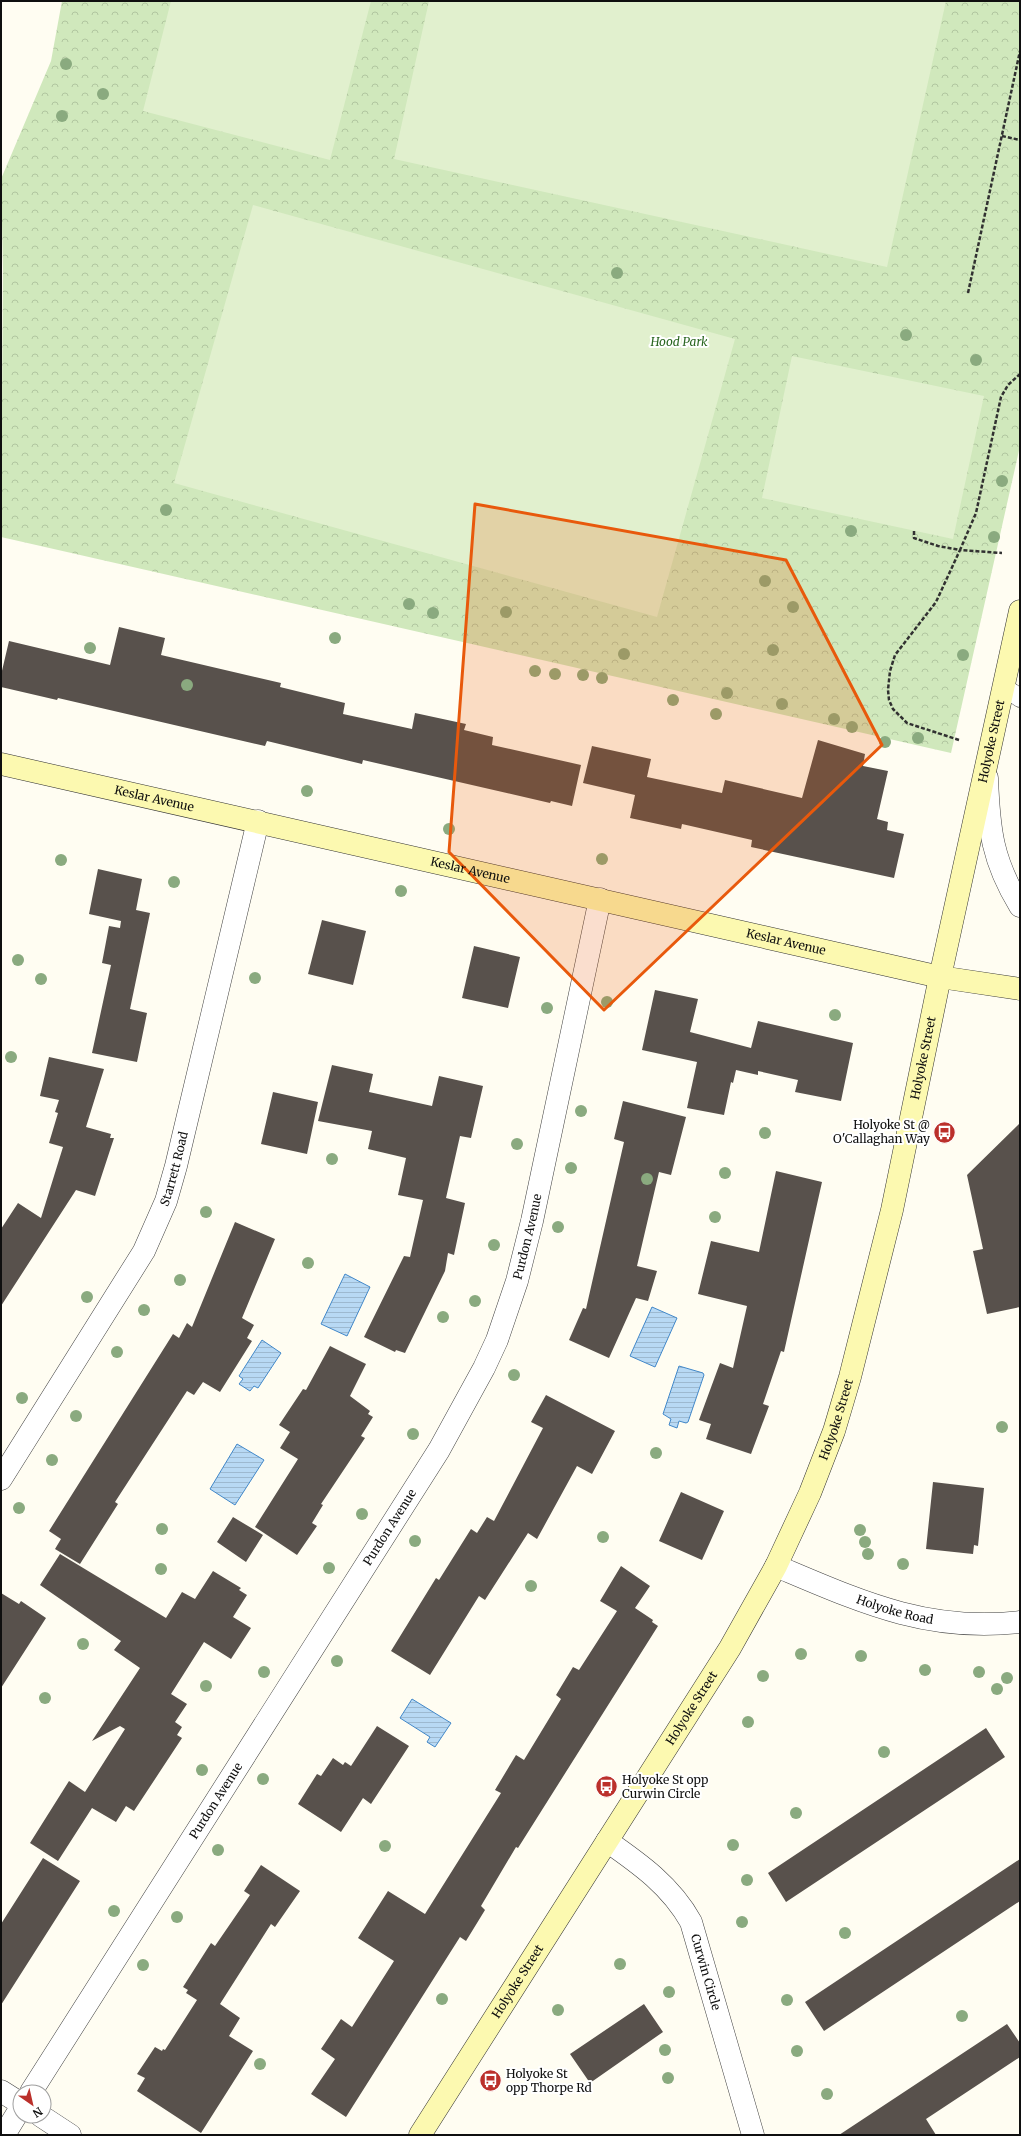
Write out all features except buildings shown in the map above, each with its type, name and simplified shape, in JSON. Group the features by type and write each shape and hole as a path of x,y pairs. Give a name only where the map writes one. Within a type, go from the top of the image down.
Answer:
{"main road":[{"name":"Holyoke Street","path":"420,2135 608,1842 730,1648 776,1566 822,1464 850,1377 892,1210 940,977 987,763 1012,692 1020,611"},
{"name":"Keslar Avenue","path":"1,764 258,821 940,977 1020,989"}],"street":[{"path":"987,763 990,836 1002,873 1020,906"},
{"name":"Starrett Road","path":"1,1479 144,1251 162,1212 176,1166 258,821"},
{"name":"Purdon Avenue","path":"36,2084 439,1450 484,1368 507,1310 525,1251 600,899"},
{"name":"Holyoke Road","path":"776,1566 873,1606 906,1615 955,1623 984,1624 1020,1622"},
{"name":"Curwin Circle","path":"608,1842 658,1879 678,1900 691,1922 752,2135"},
{"path":"1,2091 12,2098"},
{"path":"4,2135 12,2122"},
{"path":"52,2124 70,2135"}],"path":[{"path":"968,293 1020,51"},
{"path":"1002,136 1020,140"},
{"path":"959,740 907,723 893,709 889,700 888,690 890,672 895,655 936,602 960,550 976,512 1001,397 1008,386 1020,374"},
{"path":"914,531 914,538 938,546 960,550 1002,553"}],"highlighted area":[{"path":"475,504 786,560 882,745 604,1010 449,852"}],"green space":[{"name":"Hood Park","path":"62,1 1020,1 1020,446 951,753 1,537 3,269 1,179 51,61"},
{"path":"171,1 371,1 330,160 143,111"},
{"path":"429,1 946,1 887,267 394,159"},
{"path":"253,205 735,339 657,617 174,483"},
{"path":"792,356 984,396 953,539 762,498"}],"water":[{"path":"345,1274 370,1287 347,1336 321,1324"},
{"path":"652,1307 677,1318 655,1367 630,1356"},
{"path":"262,1340 281,1353 258,1388 254,1386 250,1391 239,1384 243,1379 239,1376"},
{"path":"679,1366 703,1373 704,1375 688,1422 686,1423 679,1421 677,1428 669,1425 671,1419 663,1414"},
{"path":"237,1444 264,1460 235,1505 210,1489"},
{"path":"412,1699 451,1723 435,1747 427,1742 430,1737 400,1718"}],"place":[{"name":"Holyoke St @ O'Callaghan Way","path":"945,1132"},
{"name":"Holyoke St opp Curwin Circle","path":"606,1787"},
{"name":"Holyoke St opp Thorpe Rd","path":"491,2081"}]}
